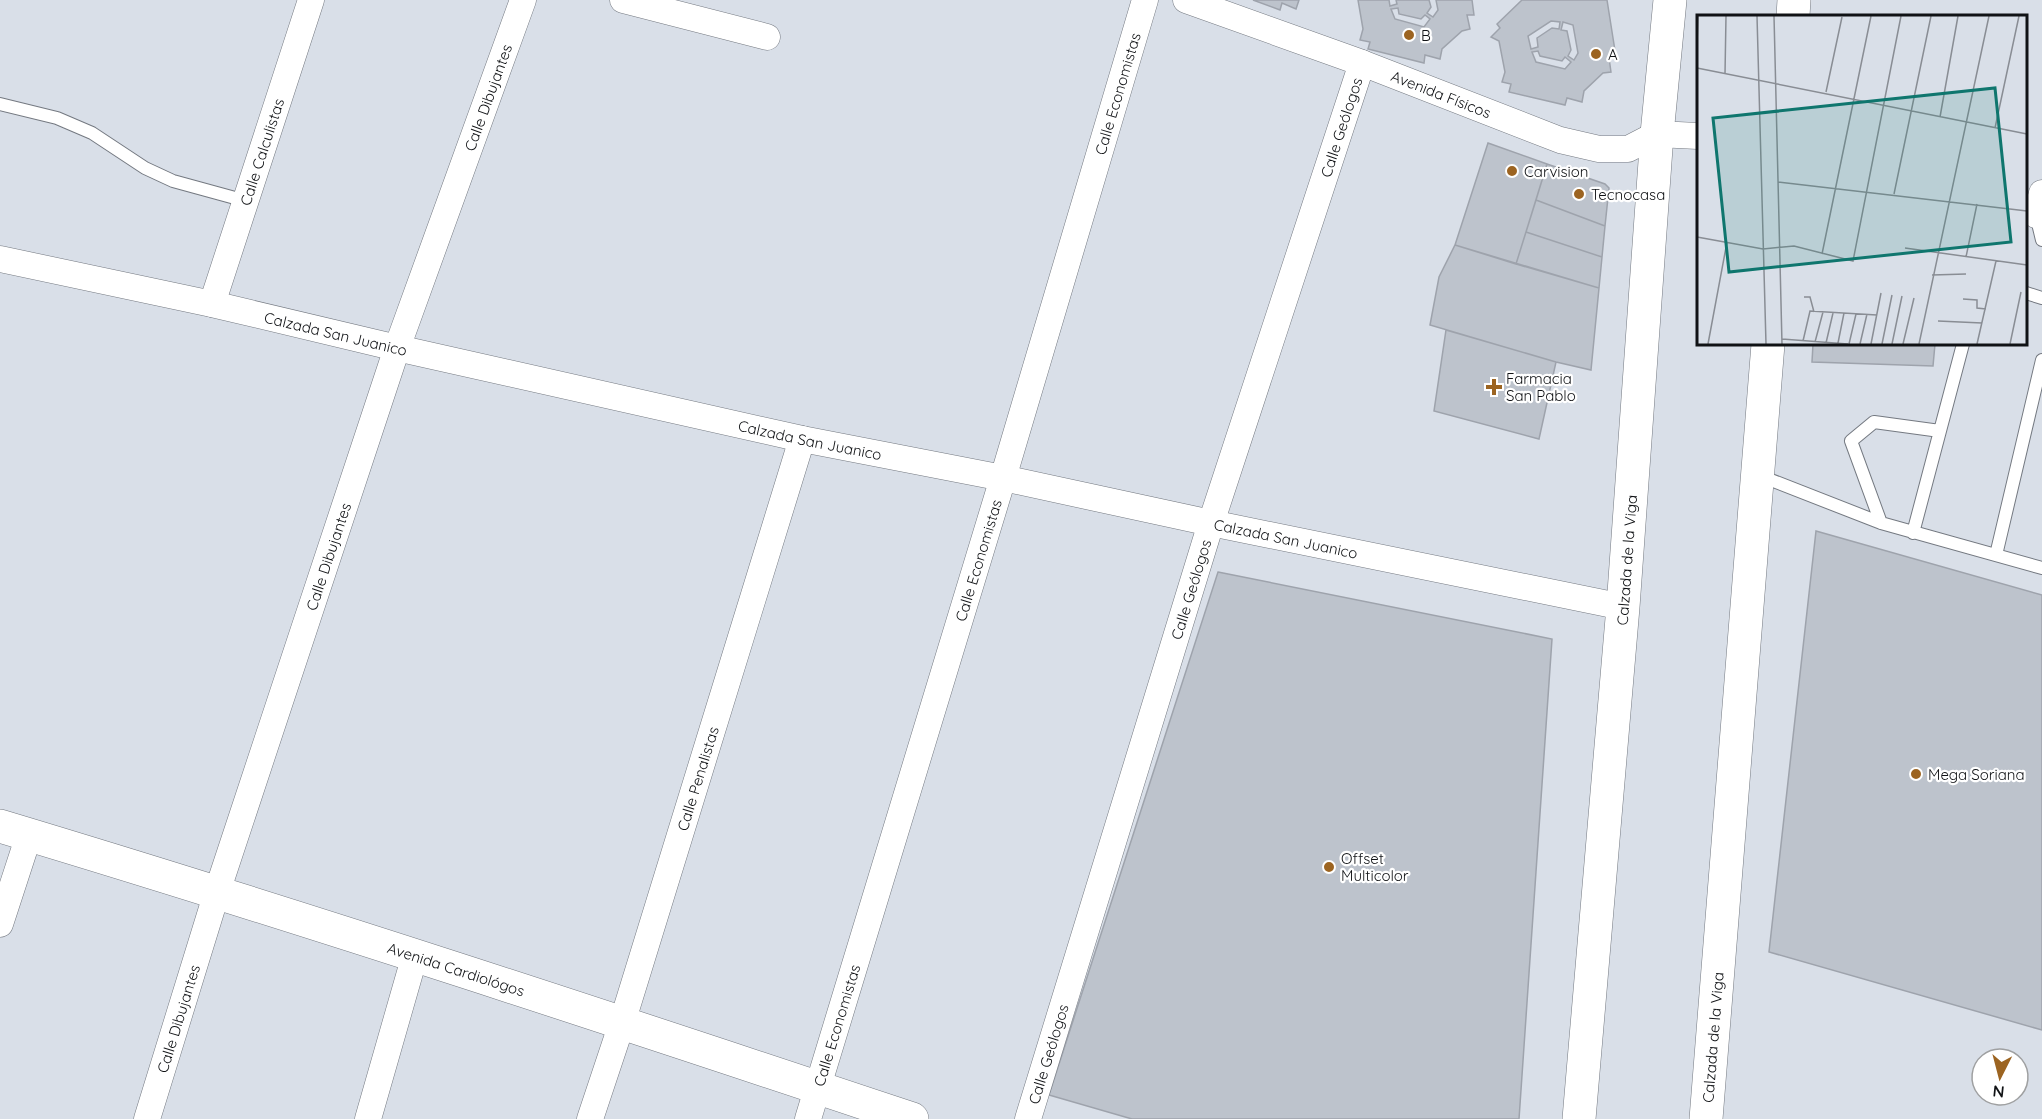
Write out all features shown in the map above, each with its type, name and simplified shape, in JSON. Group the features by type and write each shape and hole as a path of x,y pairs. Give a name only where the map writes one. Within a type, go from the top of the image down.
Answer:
{"main road":[{"name":"Calzada de la Viga","path":"1579,1119 1623,607 1657,134 1670,0"},
{"path":"1793,15 1794,0"},
{"name":"Calzada de la Viga","path":"1706,1119 1768,345"},
{"name":"Avenida Cardiológos","path":"15,830 415,955 912,1119"}],"street":[{"name":"Calle Calculistas","path":"212,304 311,0"},
{"name":"Calle Dibujantes","path":"147,1119 217,892 397,348 523,0"},
{"path":"623,0 767,37"},
{"name":"Calle Economistas","path":"808,1119 1003,478 1144,0"},
{"name":"Avenida Físicos","path":"1186,0 1362,63 1560,140 1599,149 1628,149 1657,134"},
{"name":"Calle Geólogos","path":"1028,1119 1211,523 1362,63"},
{"path":"1657,134 1697,136"},
{"name":"Calzada San Juanico","path":"0,259 212,304 802,439 1003,478 1623,607"},
{"name":"Calle Penalistas","path":"590,1119 802,439"},
{"path":"0,924 15,830"},
{"path":"368,1119 415,955"}],"lane":[{"path":"0,104 57,118 92,133 145,168 173,181 246,201"},
{"path":"2036,209 2042,240"},
{"path":"2027,294 2042,298"},
{"path":"1913,532 1963,345"},
{"path":"1996,555 2042,360"},
{"path":"1881,523 1851,441 1874,422 1940,431"},
{"path":"1758,475 1881,523 2042,568"}],"building":[{"path":"1253,0 1299,0 1296,9 1282,3 1280,10"},
{"name":"B","path":"1358,0 1389,0 1390,6 1397,4 1396,0 1429,0 1431,7 1427,13 1433,17 1438,10 1436,0 1472,0 1474,15 1467,15 1470,29 1462,31 1442,49 1440,59 1425,55 1424,63 1368,49 1370,42 1360,40 1363,29","holes":["1398,8 1399,14 1421,19 1425,15 1430,19 1424,27 1395,19 1391,9"]},
{"name":"A","path":"1522,0 1607,0 1616,57 1609,58 1611,72 1603,73 1584,91 1582,102 1567,98 1565,105 1509,92 1511,84 1502,82 1505,72 1499,41 1491,37 1500,28 1497,24","holes":["1551,21 1560,22 1559,29 1552,28 1537,38 1538,47 1531,49 1528,36","1563,22 1573,25 1578,53 1574,60 1568,56 1571,50 1567,31 1561,30","1538,51 1540,56 1562,61 1565,57 1571,62 1565,69 1536,62 1532,52"]},
{"path":"1488,143 1547,164 1516,264 1455,245"},
{"path":"1547,164 1605,184 1609,188 1605,226 1536,200"},
{"path":"1536,200 1605,226 1602,257 1526,232"},
{"path":"1526,232 1602,257 1599,288 1516,264"},
{"path":"1455,245 1599,288 1591,370 1430,325 1439,277"},
{"name":"Farmacia San Pablo","path":"1446,330 1556,362 1539,439 1434,411"},
{"path":"1813,345 1935,345 1933,366 1812,362"},
{"name":"Mega Soriana","path":"1816,531 2042,595 2042,1030 1769,952"},
{"name":"Offset Multicolor","path":"1218,572 1552,639 1519,1119 1132,1119 1049,1095"}],"place":[{"name":"B","path":"1409,35"},
{"name":"A","path":"1596,54"},
{"name":"Carvision","path":"1512,171"},
{"name":"Tecnocasa","path":"1579,194"},
{"name":"Farmacia San Pablo","path":"1494,387"},
{"name":"Mega Soriana","path":"1916,774"},
{"name":"Offset Multicolor","path":"1329,867"}]}
